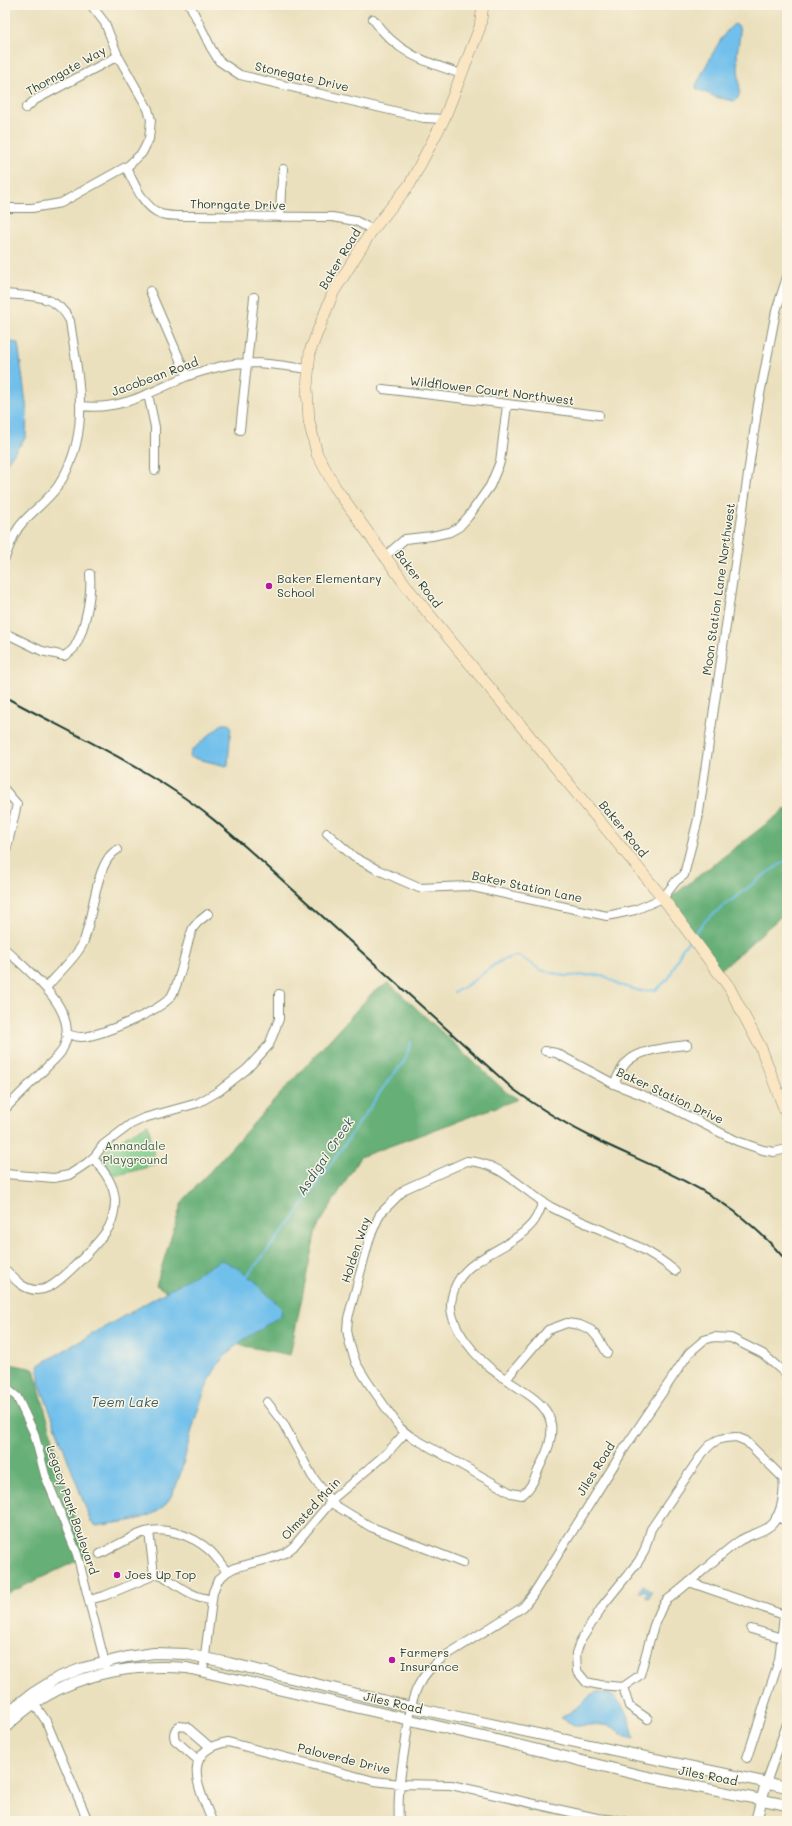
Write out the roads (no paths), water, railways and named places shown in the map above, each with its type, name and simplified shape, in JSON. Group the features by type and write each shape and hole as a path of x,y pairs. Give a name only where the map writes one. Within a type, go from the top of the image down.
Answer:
{"main road":[{"name":"Baker Road","path":"483,5 480,27 444,119 410,184 373,230 333,293 310,351 307,388 309,421 317,454 335,487 384,557 421,605 663,898 729,987 761,1048 787,1116"}],"street":[{"path":"5,208 32,208 61,203 126,167 142,153 149,139 151,120 148,109 118,56 105,23 91,5"},
{"name":"Stonegate Drive","path":"190,5 219,61 240,75 424,118 444,119"},
{"path":"373,19 389,40 405,52 432,64 462,74"},
{"name":"Thorngate Way","path":"26,108 35,100 118,56"},
{"name":"Thorngate Drive","path":"126,167 138,192 152,209 160,214 183,216 332,217 356,221 373,230"},
{"path":"280,217 280,197 284,169"},
{"name":"Moon Station Lane Northwest","path":"663,898 676,881 684,875 698,819 758,406 775,318 787,277"},
{"path":"150,291 187,376"},
{"path":"5,294 48,298 60,305 66,312 70,321 81,406 79,432 75,447 67,466 57,486 23,522 11,540 5,558"},
{"path":"240,430 254,297"},
{"name":"Jacobean Road","path":"81,406 97,408 128,402 187,376 226,366 248,363 309,369"},
{"name":"Wildflower Court Northwest","path":"383,389 599,415"},
{"path":"148,394 156,427 155,470"},
{"path":"384,557 405,539 450,532 459,527 468,517 490,486 500,462 506,404"},
{"path":"5,633 42,651 64,656 73,650 82,628 91,589 90,574"},
{"path":"5,790 17,804 5,856"},
{"name":"Baker Station Lane","path":"327,833 354,857 419,888 468,886 607,916 635,910 663,898"},
{"path":"46,988 83,944 104,866 113,852 117,850"},
{"path":"66,1034 81,1037 98,1034 142,1016 165,1003 174,990 193,928 208,914"},
{"path":"5,949 46,988 60,1006 65,1022 66,1034 61,1052 5,1109"},
{"path":"5,1174 61,1177 76,1171 93,1158 103,1145 131,1124 144,1118 205,1100 219,1091 247,1069 269,1045 279,1019 279,994"},
{"path":"614,1084 623,1066 629,1060 647,1051 687,1045"},
{"name":"Baker Station Drive","path":"545,1051 556,1052 614,1084 660,1102 744,1144 774,1152 787,1149"},
{"path":"7,1271 14,1279 26,1288 36,1290 48,1287 66,1273 108,1228 114,1212 113,1192 110,1181 93,1158"},
{"name":"Holden Way","path":"543,1202 537,1216 528,1229 463,1272 455,1286 451,1311 460,1334 489,1366 535,1397 545,1410 549,1419 552,1428 549,1447 527,1492 522,1495 518,1495 405,1433 367,1382 356,1363 347,1330 348,1318 370,1237 380,1214 405,1189 467,1161 485,1163 494,1167 543,1202 576,1219 644,1249 675,1271"},
{"path":"507,1378 548,1330 567,1323 580,1325 591,1330 607,1353"},
{"name":"Jiles Road","path":"411,1707 418,1686 433,1665 514,1614 523,1607 532,1596 624,1449 690,1353 704,1340 714,1337 731,1338 736,1340 763,1354 787,1376"},
{"name":"Legacy Park Boulevard","path":"5,1387 17,1397 34,1433 45,1475 77,1554 107,1672"},
{"path":"267,1402 283,1423 307,1468 331,1502 370,1527 463,1563"},
{"name":"Olmsted Main","path":"203,1671 206,1658 213,1592 218,1580 227,1572 240,1565 285,1553 305,1535 331,1502 345,1488 388,1452 405,1433"},
{"path":"736,1437 746,1441 783,1478 785,1484 781,1506 773,1523 768,1527 740,1540 667,1600 662,1607 654,1625 640,1676 623,1687 586,1682 577,1670 576,1653 581,1640 604,1604 638,1562 644,1552 651,1529 710,1444 720,1438 736,1437"},
{"path":"776,1517 787,1521"},
{"path":"148,1531 154,1574"},
{"path":"100,1554 148,1531 171,1532 204,1546 214,1554 227,1572"},
{"path":"89,1600 104,1596 154,1574 162,1575 191,1593 205,1599 212,1599"},
{"path":"689,1582 786,1616 779,1660 746,1758"},
{"path":"751,1629 782,1638"},
{"name":"Jiles Road","path":"5,1714 33,1692 58,1678 82,1668 104,1662 154,1653 186,1654 411,1707 787,1788"},
{"name":"Jiles Road","path":"5,1728 34,1704 78,1680 107,1672 153,1666 187,1668 643,1776 787,1805"},
{"path":"623,1687 629,1706 648,1719"},
{"path":"34,1704 46,1722 88,1821"},
{"path":"399,1821 400,1784 411,1707"},
{"path":"756,1821 766,1783 787,1724"},
{"path":"198,1760 175,1740 174,1732 179,1726 187,1727 210,1747 198,1760 196,1778 197,1786 212,1821"},
{"name":"Paloverde Drive","path":"210,1747 228,1742 374,1781 400,1784 451,1785 597,1818 624,1821"}],"water":[{"path":"735,24 739,27 740,34 737,54 740,92 738,98 734,101 716,97 697,89 696,86 719,42 730,27"},
{"path":"5,341 18,343 27,411 26,437 5,465"},
{"path":"222,724 229,724 231,726 228,765 226,766 190,757 191,751"},
{"name":"Teem Lake","path":"221,1260 238,1268 254,1281 282,1309 281,1315 239,1343 225,1356 214,1371 202,1399 179,1477 171,1497 165,1505 151,1515 128,1521 97,1526 91,1522 39,1382 39,1365"},
{"path":"643,1585 652,1592 648,1598 645,1596 648,1593 643,1590 641,1593 639,1591"},
{"path":"597,1692 610,1695 619,1702 629,1721 634,1739 624,1736 613,1727 605,1725 574,1725 561,1718"}],"waterway":[{"name":"Asdigai Creek","path":"694,934 707,919 767,873 787,860"},
{"name":"Asdigai Creek","path":"454,992 471,983 493,965 510,957 519,956 541,970 565,976 595,975 607,977 619,985 641,991 656,990 669,978 682,949 690,939"},
{"name":"Asdigai Creek","path":"247,1276 296,1215 388,1081 404,1062 411,1042"}],"railway":[{"path":"5,697 135,766 195,805 248,849 513,1089 544,1110 599,1141 685,1181 718,1200 734,1211 755,1229 787,1262"}],"place":[{"name":"Baker Elementary School","path":"269,586"},
{"name":"Joes Up Top","path":"117,1575"},
{"name":"Farmers Insurance","path":"392,1660"}],"park label":[{"name":"Annandale Playground","path":"135,1153"}]}
